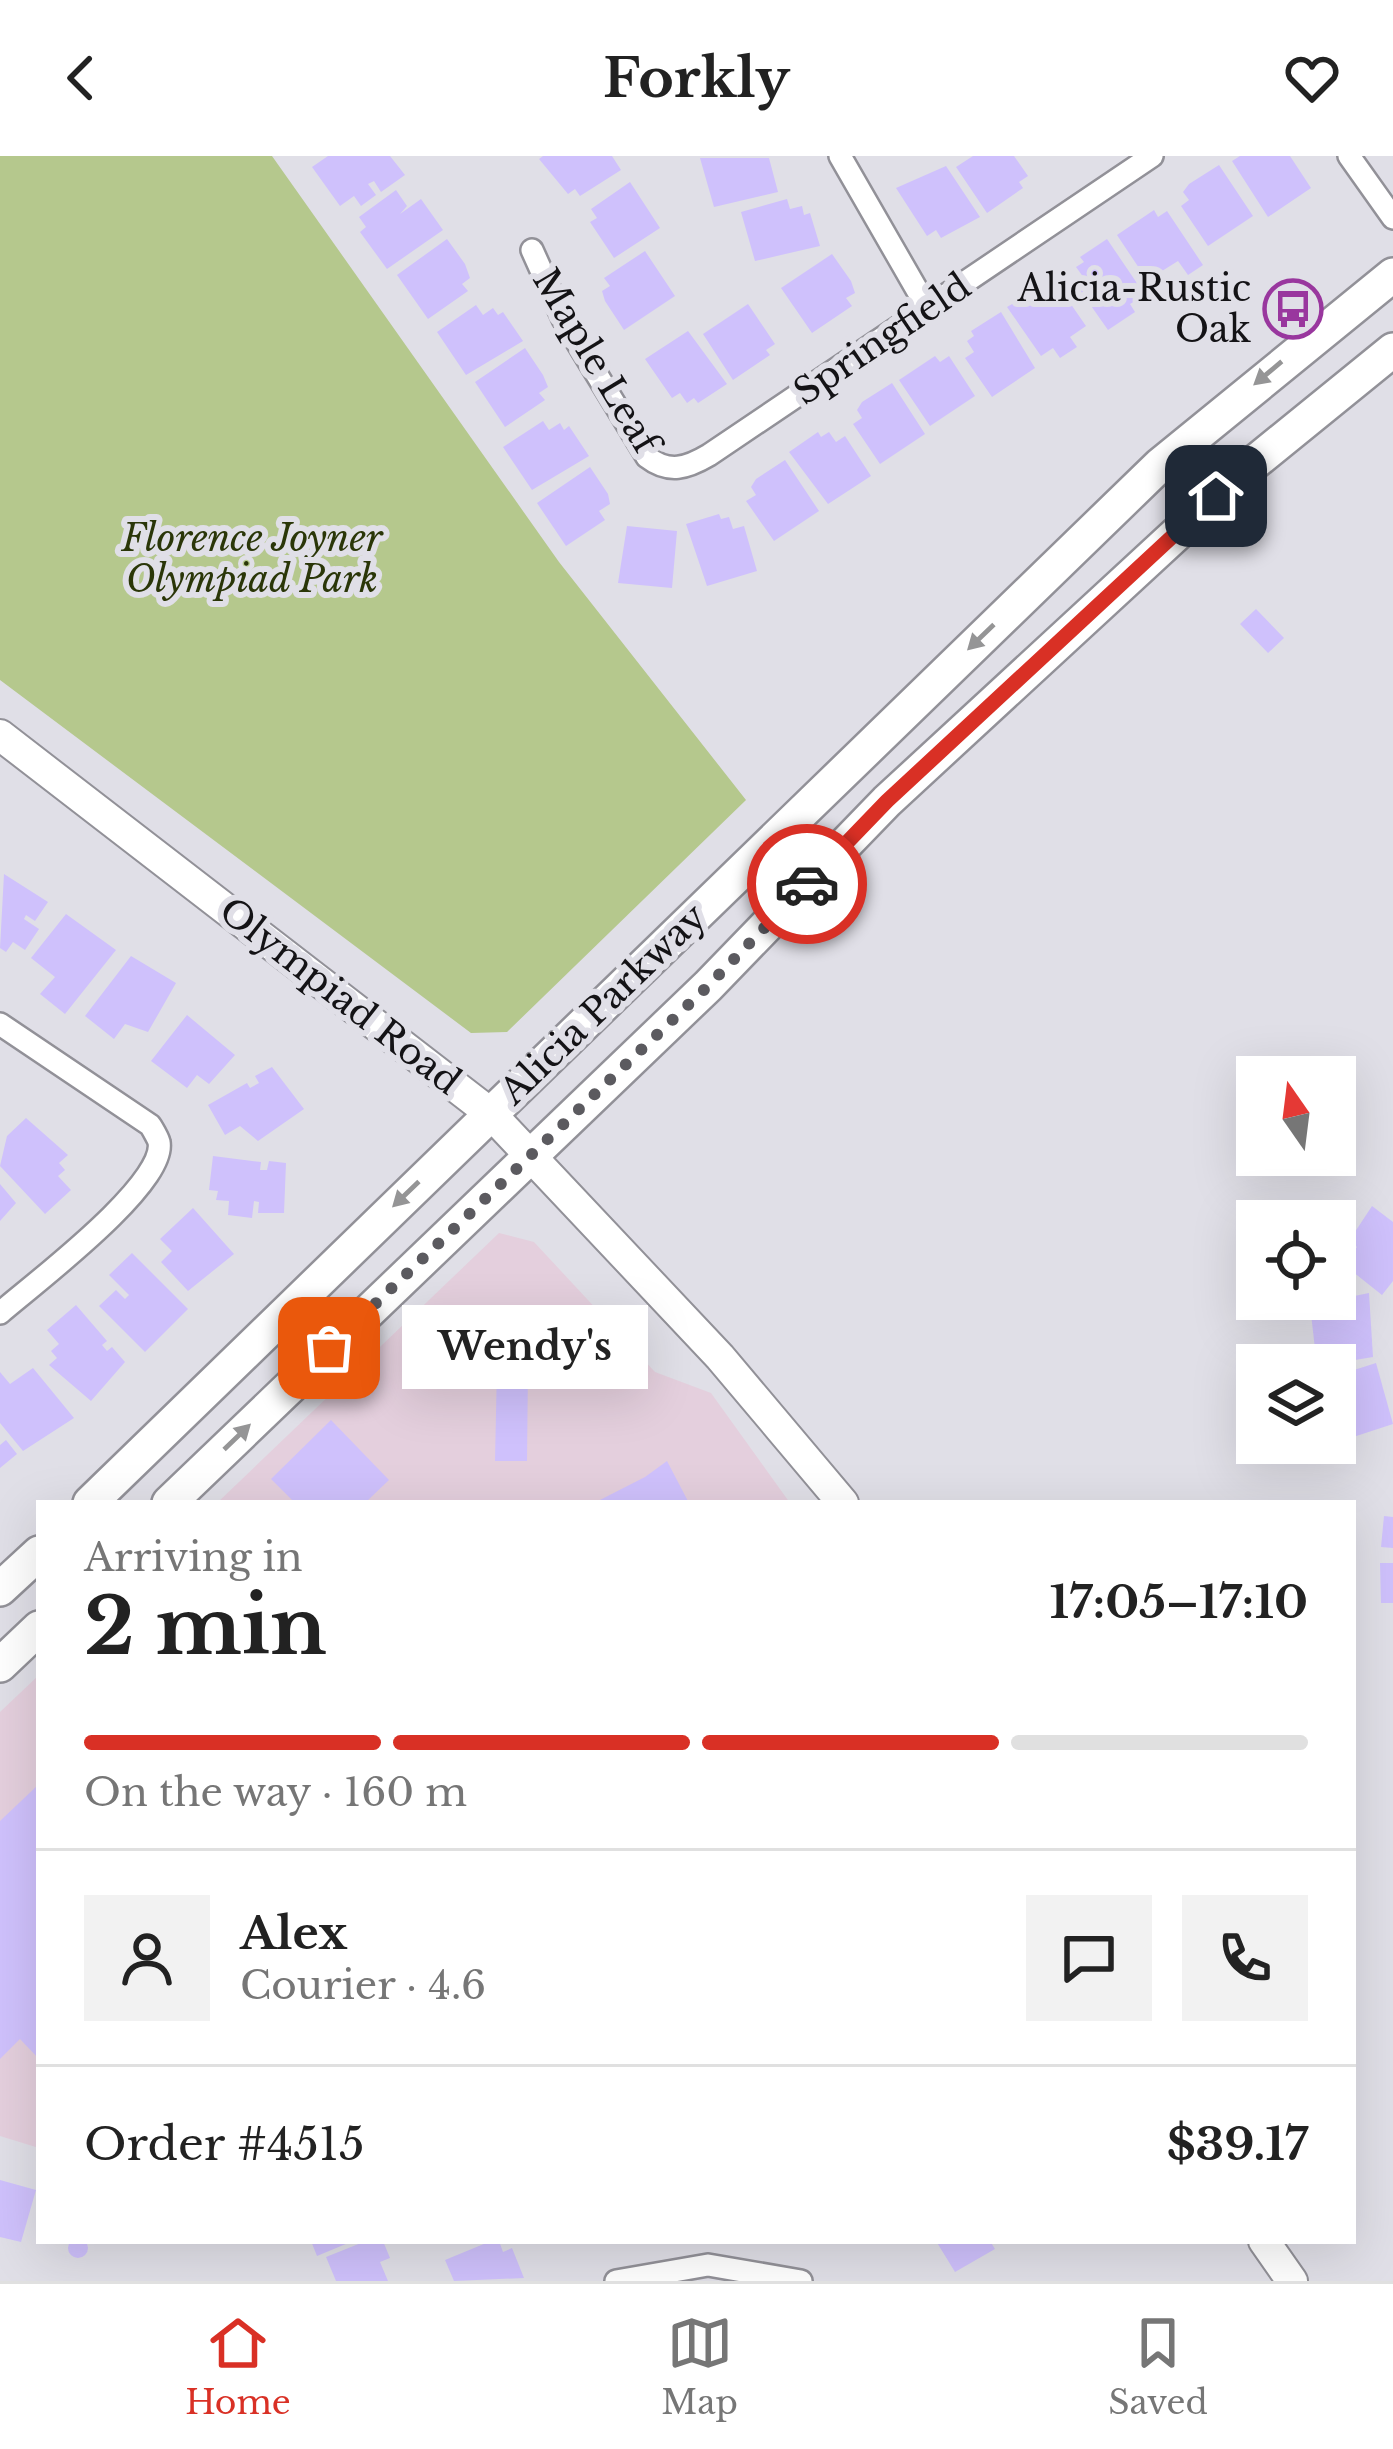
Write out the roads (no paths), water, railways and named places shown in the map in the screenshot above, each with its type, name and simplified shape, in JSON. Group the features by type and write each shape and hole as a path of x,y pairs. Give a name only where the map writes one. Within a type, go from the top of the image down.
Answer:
{"main road":[{"name":"Alicia Parkway","path":"92,1500 1160,465 1393,274"},
{"name":"Alicia Parkway","path":"172,1500 708,986 887,801 1250,466 1393,350"},
{"name":"Olympiad Road","path":"0,735 490,1113 798,1444 841,1500"},
{"path":"0,1588 36,1556"},
{"path":"0,1665 36,1631"},
{"path":"1266,2244 1292,2281"}],"street":[{"path":"840,156 928,309"},
{"name":"Springfield","path":"664,468 680,468 709,455 1152,156"},
{"path":"1349,156 1393,218"},
{"name":"Maple Leaf","path":"532,250 563,319 647,457 664,468"},
{"path":"0,1024 150,1125 159,1141 158,1156 126,1205 0,1313"},
{"path":"616,2281 708,2265 801,2281"}],"place":[{"name":"Alicia-Rustic Oak","path":"1293,309"},
{"name":"Wendy's","path":"329,1348"}],"park label":[{"name":"Florence Joyner Olympiad Park","path":"252,558"}]}
